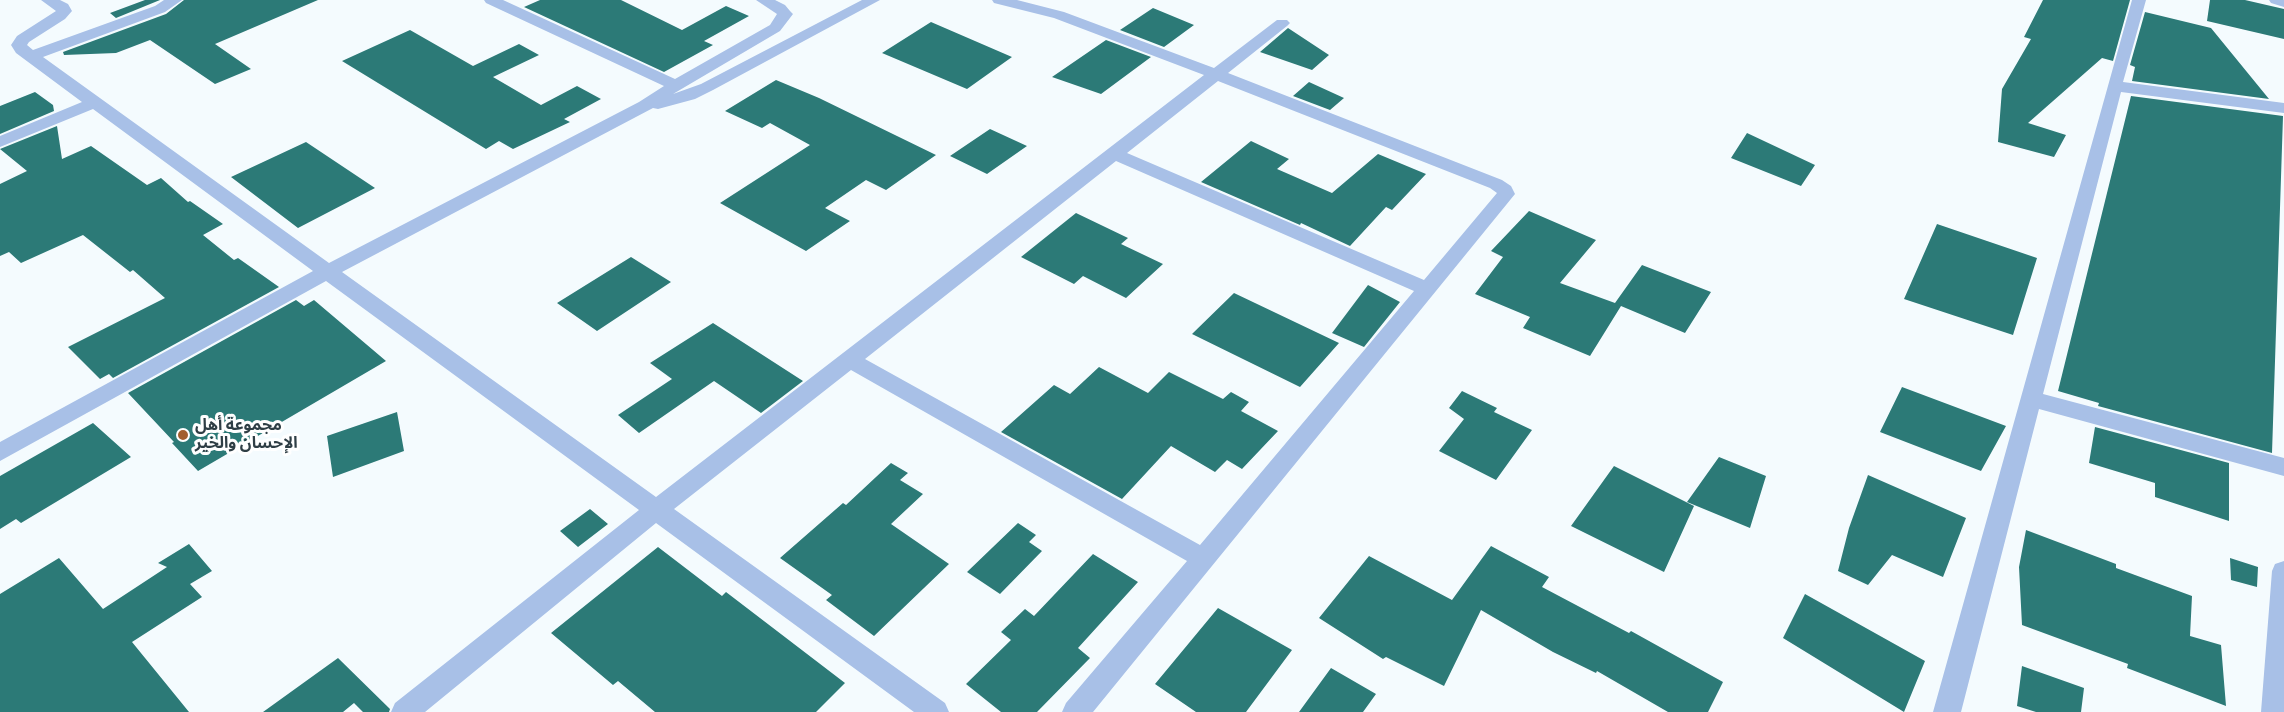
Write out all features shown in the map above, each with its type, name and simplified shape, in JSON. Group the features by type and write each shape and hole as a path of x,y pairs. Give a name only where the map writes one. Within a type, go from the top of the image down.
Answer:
{"street":[{"path":"48,0 63,7 64,12 23,39 20,45 22,50 935,712"},
{"path":"32,56 160,9 175,0"},
{"path":"491,0 676,85"},
{"path":"0,452 329,271 645,106 676,85 774,28 785,14 780,8 764,0"},
{"path":"645,106 680,98 707,87 873,0"},
{"path":"999,0 1059,15 1216,74 1496,184 1505,190 1505,198 1076,712"},
{"path":"1947,712 2139,0"},
{"path":"2276,0 2284,2"},
{"path":"405,712 656,510 1282,23"},
{"path":"2114,86 2284,108"},
{"path":"0,142 96,102"},
{"path":"1115,153 1428,289"},
{"path":"850,360 1203,558"},
{"path":"2030,399 2284,467"},
{"path":"2275,712 2284,571"}],"building":[{"path":"145,0 160,0 116,18 110,13"},
{"path":"184,0 318,0 215,44 251,69 215,84 150,40 116,53 64,55 63,52 166,14"},
{"path":"540,0 621,0 682,30 726,6 749,16 704,41 713,45 664,72 524,7"},
{"path":"2043,0 2130,0 2113,61 2102,58 2028,123 2066,135 2054,157 1998,142 2002,89 2031,39 2024,37"},
{"path":"2210,0 2245,0 2284,9 2284,39 2207,21"},
{"path":"1153,8 1194,25 1164,47 1120,30"},
{"path":"2145,12 2211,28 2269,99 2132,81 2135,67 2130,65"},
{"path":"931,22 1012,57 967,89 882,53"},
{"path":"1288,28 1329,55 1312,70 1260,52"},
{"path":"410,30 473,66 519,44 539,55 493,77 541,105 577,86 601,99 564,119 570,122 513,149 499,141 486,149 342,61"},
{"path":"1106,40 1151,57 1101,94 1052,77"},
{"path":"776,80 819,98 936,155 886,190 866,180 825,208 850,221 806,251 720,203 810,145 770,123 762,128 725,111"},
{"path":"1309,82 1344,98 1330,110 1293,96"},
{"path":"35,92 53,105 54,111 0,134 0,106"},
{"path":"2131,96 2283,116 2272,453 2098,406 2099,403 2058,391"},
{"path":"57,126 62,159 91,146 147,185 161,178 188,202 190,201 223,224 203,235 234,260 238,258 279,287 113,378 109,374 100,379 68,347 165,298 133,270 130,272 83,235 21,263 9,252 0,256 0,184 27,171 0,149"},
{"path":"990,129 1027,146 987,174 950,156"},
{"path":"1747,133 1815,165 1801,186 1731,158"},
{"path":"1251,141 1289,159 1277,169 1332,193 1378,154 1426,174 1392,210 1386,207 1350,246 1201,182"},
{"path":"306,142 375,188 298,228 231,177"},
{"path":"1529,211 1596,240 1560,283 1615,303 1642,265 1711,292 1685,333 1621,306 1590,356 1523,328 1530,317 1475,294 1503,257 1491,251"},
{"path":"1076,213 1128,238 1121,244 1163,264 1126,298 1083,276 1074,284 1021,257"},
{"path":"1937,224 2037,258 2013,335 1904,299"},
{"path":"631,257 671,282 597,331 557,303"},
{"path":"1368,285 1400,302 1364,347 1332,333"},
{"path":"1234,293 1339,343 1300,387 1192,334"},
{"path":"296,300 304,306 314,300 386,361 198,471 128,393"},
{"path":"713,323 803,381 761,413 714,381 639,433 618,415 672,379 650,363"},
{"path":"1099,367 1148,393 1169,372 1223,399 1231,392 1249,402 1241,411 1278,431 1242,469 1227,460 1215,472 1171,446 1122,499 1001,432 1054,385 1070,394"},
{"path":"1902,387 2006,426 1981,471 1880,432"},
{"path":"1462,391 1497,408 1494,412 1532,430 1496,480 1439,451 1464,419 1449,408"},
{"path":"397,412 404,451 333,477 327,436"},
{"path":"93,423 131,457 21,523 16,519 0,529 0,476"},
{"path":"2095,427 2229,463 2229,521 2155,497 2155,483 2089,463"},
{"path":"1719,457 1766,476 1750,528 1687,502"},
{"path":"891,463 908,473 900,480 923,494 891,524 949,564 874,636 826,600 832,595 780,558 843,503 846,505"},
{"path":"1614,466 1694,506 1664,572 1571,526"},
{"path":"1868,475 1966,518 1943,577 1892,555 1868,585 1838,571 1849,528"},
{"path":"590,509 608,524 578,547 560,531"},
{"path":"1018,523 1036,535 1029,542 1042,551 1000,594 967,572"},
{"path":"2026,530 2116,564 2116,568 2192,596 2190,636 2221,645 2226,706 2127,668 2128,664 2022,625 2019,567"},
{"path":"189,544 212,571 190,584 202,597 132,642 189,712 0,712 0,594 59,558 103,609 167,567 158,563"},
{"path":"1491,546 1549,577 1542,587 1629,633 1631,631 1723,682 1708,712 1668,712 1597,671 1596,673 1553,652 1481,610 1444,686 1386,657 1383,659 1319,618 1369,556 1452,600"},
{"path":"658,547 722,596 726,592 845,683 816,712 655,712 618,681 613,685 551,633"},
{"path":"1093,554 1138,582 1078,648 1090,658 1037,712 1001,712 966,684 1011,640 1001,632 1025,609 1034,616"},
{"path":"2230,558 2258,567 2257,587 2231,580"},
{"path":"1805,594 1925,661 1904,712 1783,638"},
{"path":"1218,608 1292,650 1246,712 1196,712 1155,684"},
{"path":"338,658 390,709 389,712 363,712 354,703 343,712 263,712"},
{"path":"2022,666 2084,688 2081,712 2036,712 2017,706"},
{"path":"1331,668 1376,694 1363,712 1299,712"}],"place":[{"name":"مجموعة أهل الإحسان والخير","path":"183,435"}]}
